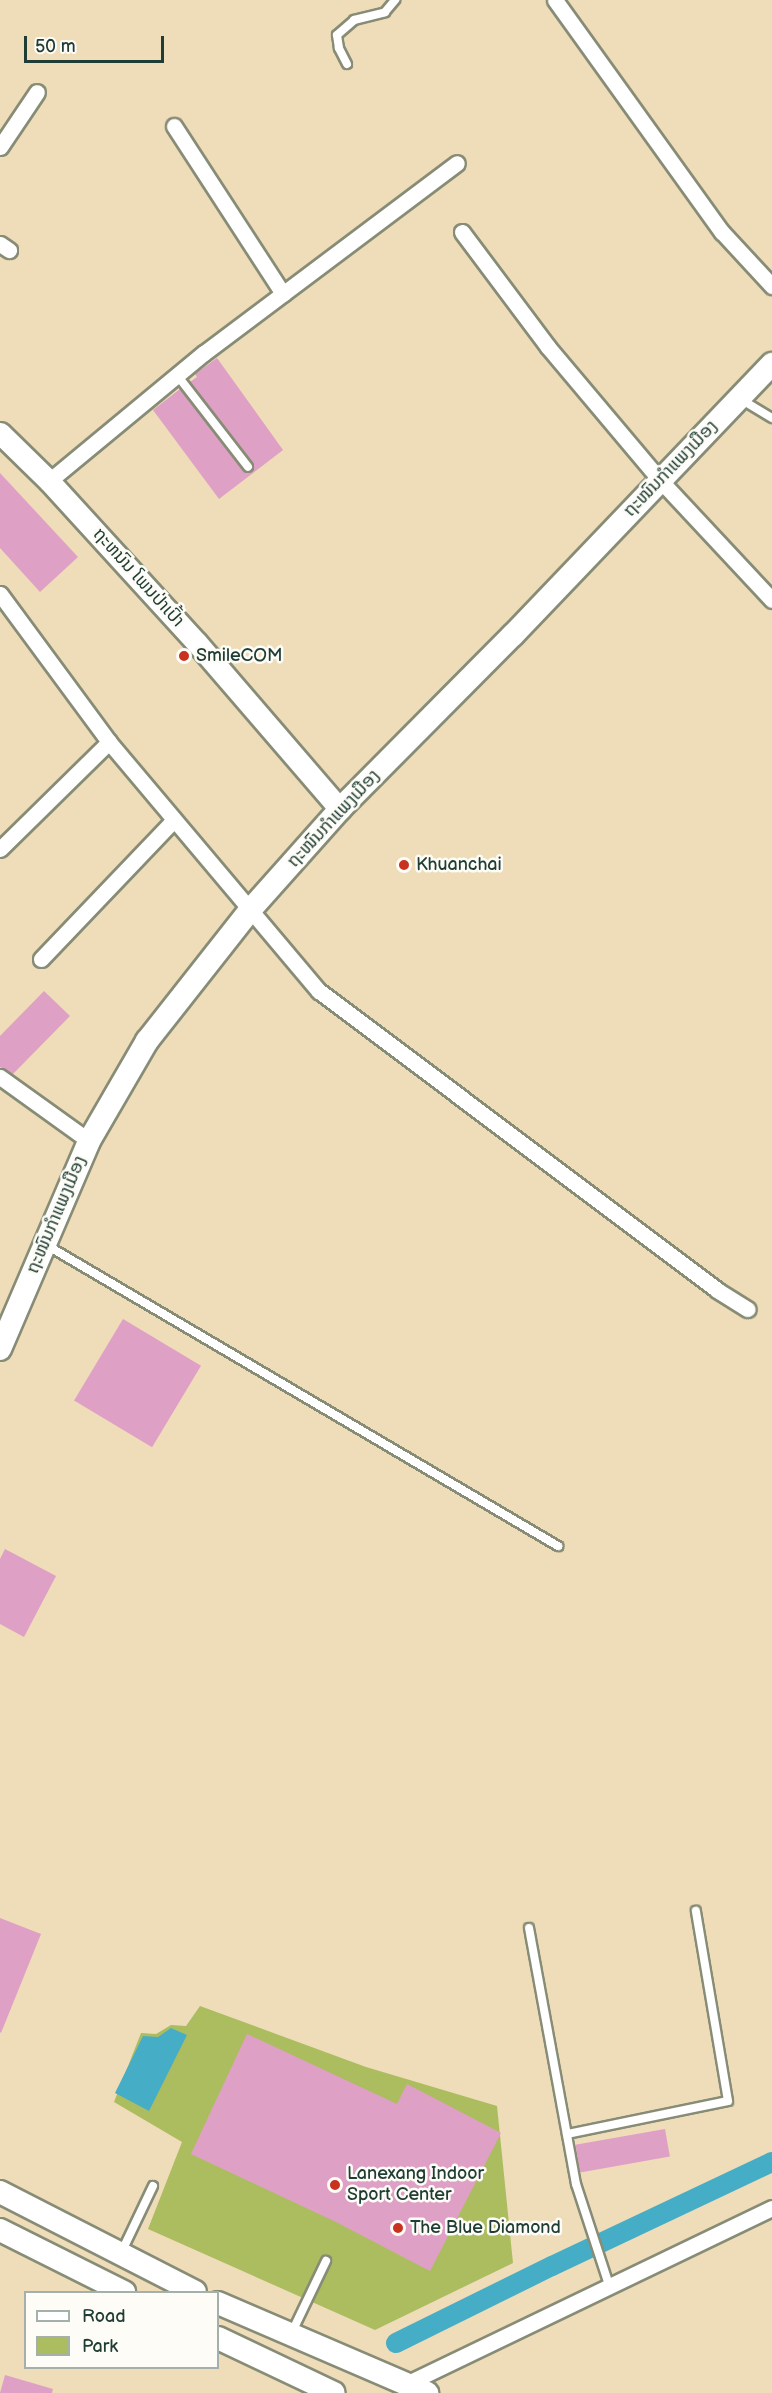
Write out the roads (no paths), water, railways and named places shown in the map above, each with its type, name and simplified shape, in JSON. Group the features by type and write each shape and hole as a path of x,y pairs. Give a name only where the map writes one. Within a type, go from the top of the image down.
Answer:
{"main road":[{"name":"ຖະໜົນກຳແພງເມືອງ","path":"0,1349 89,1141 147,1041 251,909 340,809 513,634 772,364"},
{"path":"0,2192 193,2291"},
{"path":"0,2230 122,2291"},
{"path":"219,2303 290,2337 427,2393"},
{"path":"219,2338 331,2392"}],"street":[{"path":"555,0 722,232 772,286"},
{"path":"0,147 37,92"},
{"path":"174,126 283,294"},
{"path":"50,481 177,375 457,163"},
{"path":"462,232 548,347 660,480 772,600"},
{"name":"ຖະຫນົນ ໂພນປ່າເປົ້າ","path":"0,433 50,481 197,643 340,809"},
{"path":"1,598 109,742 319,991 717,1290 747,1309"},
{"path":"0,849 109,742"},
{"path":"41,959 174,820"},
{"path":"0,1077 89,1141"},
{"path":"406,2384 610,2288 772,2208"}],"lane":[{"path":"347,64 339,48 337,35 354,20 386,12 395,0"},
{"path":"177,375 248,468"},
{"path":"739,398 772,418"},
{"path":"44,1244 558,1546"},
{"path":"567,2134 728,2101 696,1911"},
{"path":"529,1928 576,2184 610,2288"},
{"path":"120,2255 153,2186"},
{"path":"290,2337 326,2261"}],"water":[{"path":"171,2028 187,2035 149,2111 115,2093 143,2036 158,2037"}],"waterway":[{"path":"396,2343 772,2162"}],"place":[{"name":"SmileCOM","path":"184,656"},
{"name":"Khuanchai","path":"404,865"},
{"name":"Lanexang Indoor Sport Center","path":"335,2185"},
{"name":"The Blue Diamond","path":"398,2228"}]}
